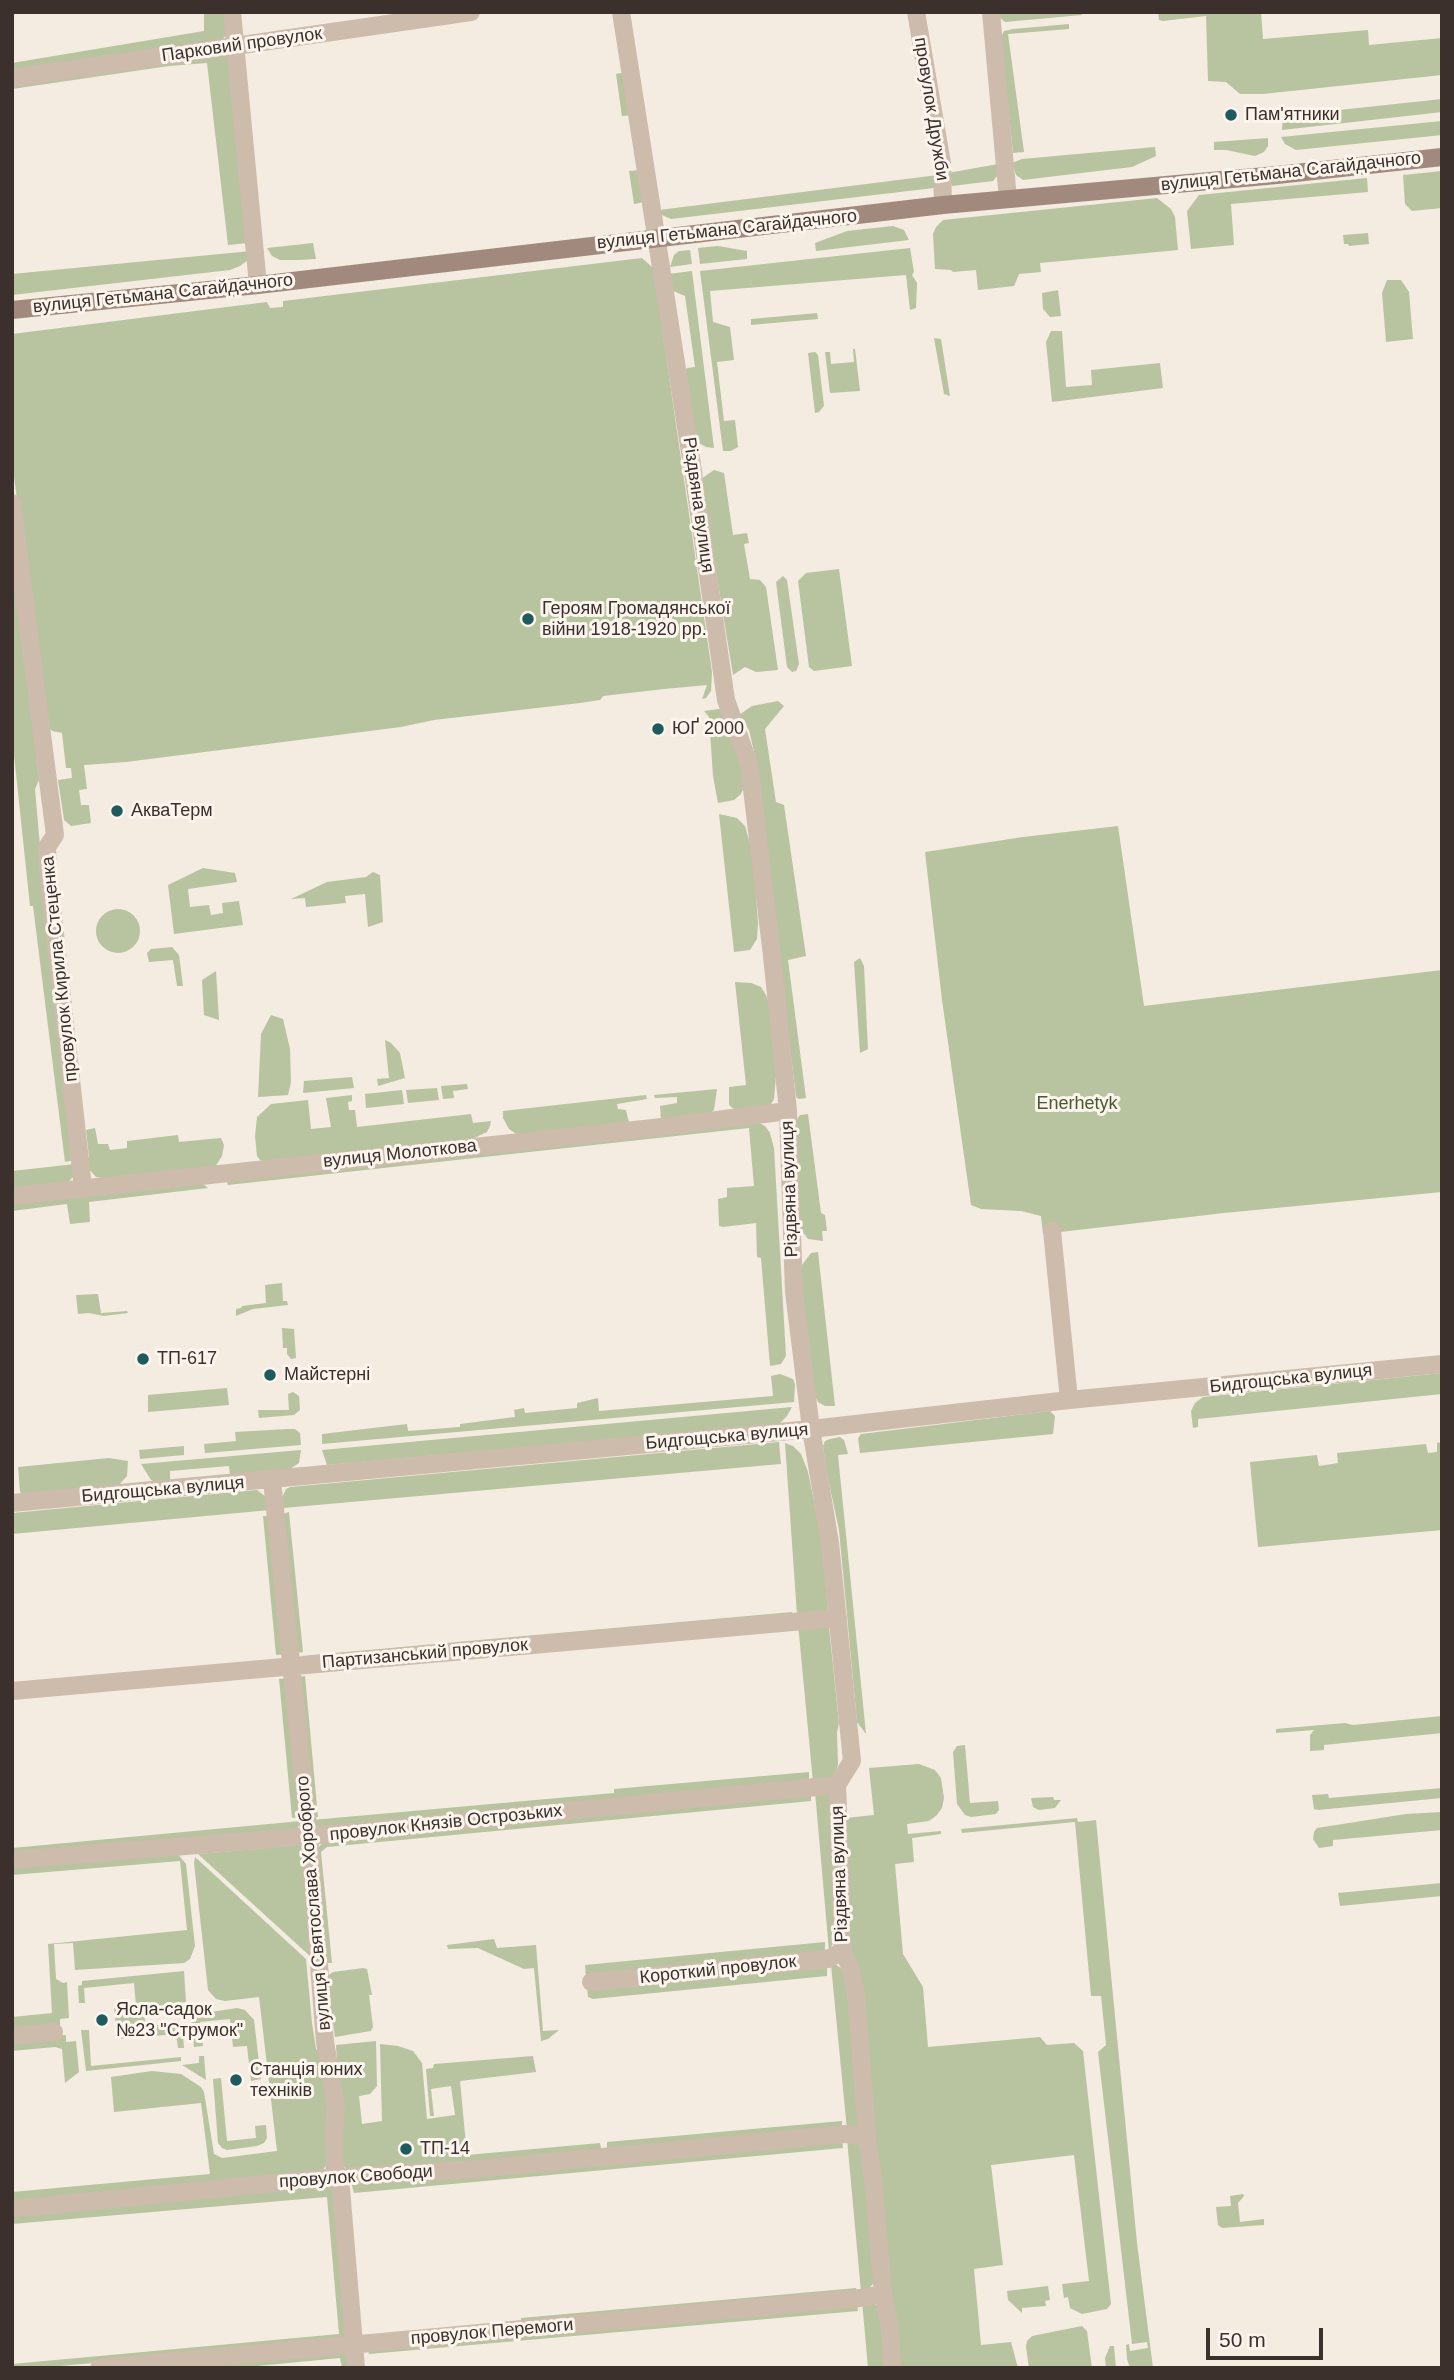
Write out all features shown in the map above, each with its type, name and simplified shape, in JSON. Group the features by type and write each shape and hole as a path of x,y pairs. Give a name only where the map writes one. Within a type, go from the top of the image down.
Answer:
{"main road":[{"name":"вулиця Гетьмана Сагайдачного","path":"12,310 258,285 943,205 1277,175 1442,157"}],"street":[{"path":"232,12 258,285"},
{"name":"Парковий провулок","path":"12,78 471,12"},
{"name":"Різдвяна вулиця","path":"621,12 726,700 749,764 788,1111 794,1293 811,1430 830,1543 852,1761 837,1785 841,1930 856,1994 867,2136 883,2294 890,2327 892,2368"},
{"name":"провулок Дружби","path":"916,12 942,163 943,205"},
{"path":"991,12 1008,199"},
{"name":"провулок Кирила Стеценка","path":"12,503 55,835 47,847 48,871 83,1188"},
{"name":"вулиця Молоткова","path":"12,1196 653,1128 788,1111"},
{"path":"1052,1231 1069,1400"},
{"name":"Бидгощська вулиця","path":"12,1503 811,1430 1069,1400 1442,1364"},
{"name":"вулиця Святослава Хороброго","path":"272,1480 309,1836 326,2042 336,2106 335,2177 341,2189 356,2368"},
{"name":"Партизанський провулок","path":"12,1691 838,1618"},
{"name":"провулок Князів Острозьких","path":"12,1860 309,1836 837,1785"},
{"name":"Короткий провулок","path":"591,1982 828,1959 844,1951"},
{"path":"12,2036 54,2032"},
{"name":"провулок Свободи","path":"12,2209 335,2177 465,2170 845,2134 867,2136"},
{"name":"провулок Перемоги","path":"99,2368 883,2294"}],"green space":[{"path":"204,12 224,12 227,34 222,40 12,72 12,63 204,31"},
{"path":"998,12 1081,12 1082,15 1005,22 998,16"},
{"path":"1158,12 1261,12 1263,39 1368,30 1369,45 1442,38 1442,75 1263,94 1240,94 1226,82 1208,81 1206,16 1163,21 1159,20"},
{"path":"1069,24 1069,29 1008,34 1024,152 1013,153 1001,37 1004,31 1013,29"},
{"path":"228,54 248,243 228,245 207,63 12,89 12,83"},
{"path":"626,72 632,115 622,116 616,74"},
{"path":"1442,99 1442,112 1282,130 1283,116"},
{"path":"1442,121 1442,135 1296,150 1285,144 1281,137"},
{"path":"1268,138 1268,146 1264,152 1255,156 1214,150 1214,142"},
{"path":"1155,147 1156,156 1132,167 1023,180 1016,175 1012,163 1022,159"},
{"path":"998,164 999,174 993,181 952,186 948,173"},
{"path":"640,170 644,202 634,204 629,171"},
{"path":"1442,171 1442,208 1412,211 1405,204 1403,175"},
{"path":"938,175 934,188 671,219 662,215 659,210"},
{"path":"1367,178 1368,192 1231,204 1234,245 1191,249 1187,211 1199,195"},
{"path":"1157,198 1171,209 1175,217 1178,250 1040,263 1041,272 1019,274 1014,286 978,290 976,270 953,272 935,269 933,234 943,220"},
{"path":"893,226 904,230 909,240 816,251 815,243 847,231"},
{"path":"1368,233 1369,244 1344,244 1343,235"},
{"path":"313,243 316,259 280,260 272,256 267,248"},
{"path":"718,246 747,251 747,259 700,264 698,248"},
{"path":"910,248 914,272 912,275 917,283 916,308 910,310 906,275 710,291 713,322 730,327 734,360 717,362 724,421 735,420 738,447 723,451 700,271"},
{"path":"690,250 692,264 670,267 674,255 679,251"},
{"path":"251,251 248,260 230,270 12,295 12,274"},
{"path":"642,258 652,267 654,273 712,672 711,691 706,698 702,699 707,685 664,689 603,696 600,700 580,703 434,720 401,727 84,765 87,789 79,790 81,805 89,805 91,823 71,826 64,820 58,780 72,778 71,768 66,768 62,733 52,731 46,724 12,461 12,334 267,302 270,308 283,307 283,301"},
{"path":"692,271 714,448 697,442 684,373 687,368 695,367 685,296 671,290 668,274"},
{"path":"1387,280 1401,280 1409,292 1413,339 1386,342 1382,293"},
{"path":"1058,290 1061,316 1050,317 1043,309 1042,293"},
{"path":"817,313 818,319 751,325 751,319"},
{"path":"1051,331 1062,331 1066,387 1092,385 1091,370 1160,363 1163,388 1052,402 1046,342"},
{"path":"934,338 941,339 950,396 944,394"},
{"path":"853,349 860,391 830,393 825,352 830,352 831,364 854,362"},
{"path":"815,352 818,355 824,406 815,413 808,353"},
{"path":"714,470 724,473 733,535 747,533 749,543 744,544 750,579 760,580 766,587 778,670 756,672 745,667 733,675 701,479"},
{"path":"12,545 39,780 35,789 39,835 75,1160 65,1162 33,906 30,906 12,736"},
{"path":"839,569 852,666 814,671 809,667 798,581 806,573"},
{"path":"783,576 787,580 799,664 796,671 792,672 787,667 776,582"},
{"path":"778,701 784,706 765,729 776,802 784,805 806,956 788,960 806,1098 799,1099 796,1097 755,756 749,730 739,715 752,706"},
{"path":"719,709 725,712 745,769 745,785 734,800 718,803 713,776 709,717 704,711"},
{"path":"719,814 737,818 745,826 753,854 758,923 757,939 750,950 734,952"},
{"name":"Enerhetyk","path":"1118,826 1144,1006 1442,970 1442,1192 1043,1234 1041,1216 1021,1211 981,1209 971,1205 942,1000 925,852"},
{"path":"203,868 235,873 237,882 188,889 190,907 209,905 211,915 223,913 222,903 239,901 243,925 174,934 168,885"},
{"path":"373,872 380,875 383,922 368,927 365,894 345,896 346,903 306,907 305,898 291,899 327,882 366,877"},
{"path":"118,909 134,915 140,931 134,947 118,953 102,947 96,931 102,915"},
{"path":"172,947 179,955 183,986 177,986 173,960 149,962 147,953 151,949"},
{"path":"860,958 864,966 868,1049 860,1053 854,962"},
{"path":"216,971 219,1020 204,1015 202,980"},
{"path":"735,982 761,987 766,995 771,1008 777,1065 774,1099 771,1104 736,1111 729,1105 729,1087 746,1085"},
{"path":"271,1015 283,1019 290,1049 291,1082 288,1095 258,1097 261,1034"},
{"path":"385,1040 400,1053 405,1078 378,1086 377,1079 389,1078"},
{"path":"352,1077 354,1088 303,1093 304,1081"},
{"path":"467,1084 468,1089 453,1091 454,1098 443,1099 441,1086"},
{"path":"437,1088 439,1100 408,1103 406,1090"},
{"path":"717,1089 714,1110 708,1115 661,1120 660,1106 677,1103 677,1097 655,1098 654,1095"},
{"path":"402,1090 404,1104 366,1108 365,1094"},
{"path":"352,1095 352,1101 348,1102 349,1110 355,1110 357,1127 471,1114 473,1123 491,1121 490,1126 487,1132 472,1139 266,1163 257,1156 257,1117 271,1104 308,1100 311,1129 331,1127 326,1098"},
{"path":"646,1095 647,1099 617,1104 618,1109 626,1110 629,1123 518,1135 509,1129 503,1118 503,1111"},
{"path":"808,1114 821,1213 825,1215 827,1231 822,1231 823,1241 808,1239 798,1226 796,1121 800,1115"},
{"path":"759,1123 770,1133 774,1148 786,1356 781,1364 770,1366 761,1258 757,1257 756,1223 719,1226 718,1199 727,1197 727,1188 754,1186 749,1128 228,1185 227,1181"},
{"path":"95,1128 98,1144 108,1144 110,1150 127,1148 127,1141 178,1135 179,1142 221,1138 224,1145 222,1156 215,1167 103,1178 96,1177 87,1167 86,1159 89,1157 86,1130"},
{"path":"75,1164 73,1177 68,1182 12,1189 12,1171"},
{"path":"203,1184 208,1188 89,1202 90,1222 70,1224 67,1204 12,1211 12,1203"},
{"path":"818,1252 835,1406 825,1406 818,1402 815,1396 800,1273 802,1265 811,1253"},
{"path":"282,1283 283,1301 287,1301 288,1305 253,1309 236,1316 236,1309 242,1306 266,1303 265,1285"},
{"path":"98,1294 101,1313 128,1313 104,1316 78,1314 76,1295"},
{"path":"282,1328 294,1329 296,1358 291,1359 287,1348 283,1348"},
{"path":"1442,1373 1442,1394 1198,1419 1198,1427 1193,1428 1191,1411 1195,1403 1203,1397"},
{"path":"780,1374 793,1379 794,1402 322,1444 322,1434 407,1424 408,1431 460,1427 460,1424 515,1417 514,1410 524,1408 525,1413 577,1408 577,1403 598,1398 599,1411 773,1396 771,1376"},
{"path":"227,1388 229,1405 148,1412 148,1395"},
{"path":"293,1392 299,1396 300,1410 294,1415 259,1418 258,1410 289,1410 288,1394"},
{"path":"792,1407 780,1423 772,1425 327,1465 322,1450"},
{"path":"1050,1411 1055,1416 1053,1434 860,1453 858,1438 861,1434"},
{"path":"295,1429 300,1433 301,1445 205,1453 204,1444 236,1441 235,1432"},
{"path":"840,1437 844,1440 848,1454 838,1455 866,1734 857,1722 839,1530 823,1446 825,1441"},
{"path":"779,1442 781,1464 283,1508 282,1498 290,1487"},
{"path":"1442,1442 1442,1530 1258,1547 1250,1462 1317,1455 1319,1466 1338,1463 1337,1453 1426,1444 1428,1453 1437,1452 1437,1443"},
{"path":"785,1443 801,1454 808,1472 821,1535 828,1611 797,1615"},
{"path":"184,1446 184,1455 140,1459 139,1450"},
{"path":"301,1450 299,1463 290,1469 230,1475 229,1466 170,1471 170,1481 151,1480 141,1464"},
{"path":"109,1458 128,1461 127,1476 119,1485 23,1494 20,1492 18,1467"},
{"path":"257,1490 266,1497 270,1510 12,1534 12,1513"},
{"path":"289,1512 303,1652 298,1653 283,1514"},
{"path":"263,1516 269,1516 287,1654 276,1655"},
{"path":"793,1614 308,1659 301,1656"},
{"path":"798,1624 829,1627 839,1723 838,1765 835,1773 831,1778 813,1782"},
{"path":"305,1676 318,1817 312,1817 300,1677"},
{"path":"289,1678 301,1817 292,1818 279,1679"},
{"path":"1442,1716 1442,1733 1324,1745 1324,1750 1310,1751 1310,1735 1314,1730 1276,1733 1276,1729"},
{"path":"965,1745 970,1803 998,1801 999,1810 996,1814 971,1817 965,1815 957,1804 953,1752 957,1746"},
{"path":"919,1764 935,1770 941,1778 944,1798 942,1808 929,1821 907,1824 908,1834 941,1831 941,1834 912,1838 914,1862 895,1864 903,1954 923,1987 928,2047 1040,2037 1047,2045 1074,2043 1083,2051 1111,2304 1107,2309 1082,2314 1070,2308 1068,2297 1064,2298 1062,2284 1089,2281 1074,2155 991,2165 1003,2265 974,2269 981,2345 1011,2342 1018,2368 898,2368 847,1940 845,1818 874,1815 869,1768"},
{"path":"809,1772 809,1783 316,1828 312,1820 614,1793 614,1789"},
{"path":"1442,1788 1442,1798 1318,1810 1314,1809 1312,1795 1328,1794 1329,1798"},
{"path":"811,1792 811,1801 327,1847 321,1852 332,1963 327,1963 317,1849 326,1839"},
{"path":"815,1792 830,1794 833,1800 834,1941 829,1951"},
{"path":"1053,1797 1054,1800 1061,1800 1055,1808 1039,1810 1033,1807 1031,1798"},
{"path":"1442,1812 1442,1830 1333,1840 1333,1846 1319,1848 1313,1839 1317,1828 1406,1814"},
{"path":"1077,1818 1078,1822 1096,1820 1137,2243 1153,2368 1130,2368 1127,2359 1126,2345 1129,2344 1130,2351 1148,2348 1147,2342 1132,2344 1098,2052 1106,2045 1101,1996 1091,1996 1075,1822 962,1833 961,1829"},
{"path":"301,1821 297,1829 12,1856 12,1848"},
{"path":"301,1845 311,1957 198,1854"},
{"path":"177,1853 186,1864 195,1946 190,1959 184,1963 75,1970 73,1943 54,1944 56,1979 67,1982 69,2018 60,2019 60,2026 12,2027 12,2017 52,2013 48,1944 187,1930 180,1861 12,1875 12,1866"},
{"path":"195,1857 306,1959 316,2049 322,2053 332,2111 327,2164 323,2170 12,2203 12,2192 210,2174 201,2103 114,2112 111,2077 152,2071 181,2074 204,2092 214,2154 222,2158 277,2151 259,1997 225,2001 216,1999 208,1990"},
{"path":"1442,1883 1442,1896 1340,1906 1338,1893"},
{"path":"494,1939 497,1948 536,1945 543,2031 559,2030 548,2039 541,2041 534,1968 524,1969 478,1948 448,1949 447,1945"},
{"path":"825,1942 825,1951 586,1977 585,1965"},
{"path":"835,1964 845,1971 860,2125 857,2129 847,2130 831,1965"},
{"path":"827,1965 827,1976 593,1999 588,1997 587,1987"},
{"path":"367,1969 372,1995 369,1995 373,2027 371,2031 335,2037 326,1977 333,1972"},
{"path":"184,1971 186,2002 143,2008 146,2026 182,2023 184,2048 178,2048 176,2034 117,2039 114,2008 136,2006 134,1983 84,1988 85,2003 79,2003 78,1986 82,1985 82,1981"},
{"path":"237,2008 245,2010 254,2020 261,2079 251,2081 247,2046 233,2047 230,2019 200,2022 203,2046 194,2047 191,2015"},
{"path":"81,2030 89,2030 91,2066 181,2057 181,2061 86,2071"},
{"path":"66,2035 66,2042 76,2041 79,2072 65,2083 62,2049 55,2047 12,2051 12,2039"},
{"path":"376,2041 377,2086 370,2094 359,2096 362,2124 382,2121 380,2044 413,2051 422,2063 427,2119 455,2115 451,2086 431,2089 434,2116 430,2116 426,2069 433,2068 434,2064 533,2056 536,2072 460,2081 467,2155 600,2143 601,2148 598,2152 348,2170 343,2166 336,2045"},
{"path":"199,2056 204,2056 206,2080 182,2065 199,2063"},
{"path":"221,2078 227,2141 256,2138 255,2126 266,2125 267,2138 264,2143 227,2150 218,2143 213,2079"},
{"path":"842,2121 842,2129 607,2148 607,2142"},
{"path":"847,2139 857,2141 861,2147 876,2281 861,2292"},
{"path":"842,2140 843,2148 354,2193 351,2182"},
{"path":"332,2186 350,2334 341,2341 38,2368 12,2368 12,2364 339,2334 327,2197 12,2224 12,2215"},
{"path":"1243,2194 1238,2203 1240,2222 1264,2219 1264,2225 1222,2228 1218,2225 1216,2207 1231,2206 1230,2196"},
{"path":"1048,2286 1050,2300 1045,2301 1046,2306 1022,2308 1022,2313 1008,2300 1007,2291"},
{"path":"856,2288 857,2294 521,2321 521,2318"},
{"path":"857,2301 858,2311 369,2354 368,2348"},
{"path":"862,2301 874,2303 879,2309 886,2368 868,2368"},
{"path":"1082,2326 1087,2331 1092,2368 1029,2368 1026,2347 1032,2336"},
{"path":"1110,2346 1114,2346 1116,2368 1106,2368 1105,2358"},
{"path":"346,2353 351,2368 342,2368 340,2358 237,2368 148,2368"}],"place":[{"name":"Пам'ятники","path":"1231,115"},
{"name":"Героям Громадянської війни 1918-1920 рр.","path":"528,619"},
{"name":"ЮҐ 2000","path":"658,729"},
{"name":"АкваТерм","path":"117,811"},
{"name":"ТП-617","path":"143,1359"},
{"name":"Майстерні","path":"270,1375"},
{"name":"Ясла-садок №23 \"Струмок\"","path":"102,2020"},
{"name":"Станція юних техніків","path":"236,2080"},
{"name":"ТП-14","path":"406,2149"}]}
